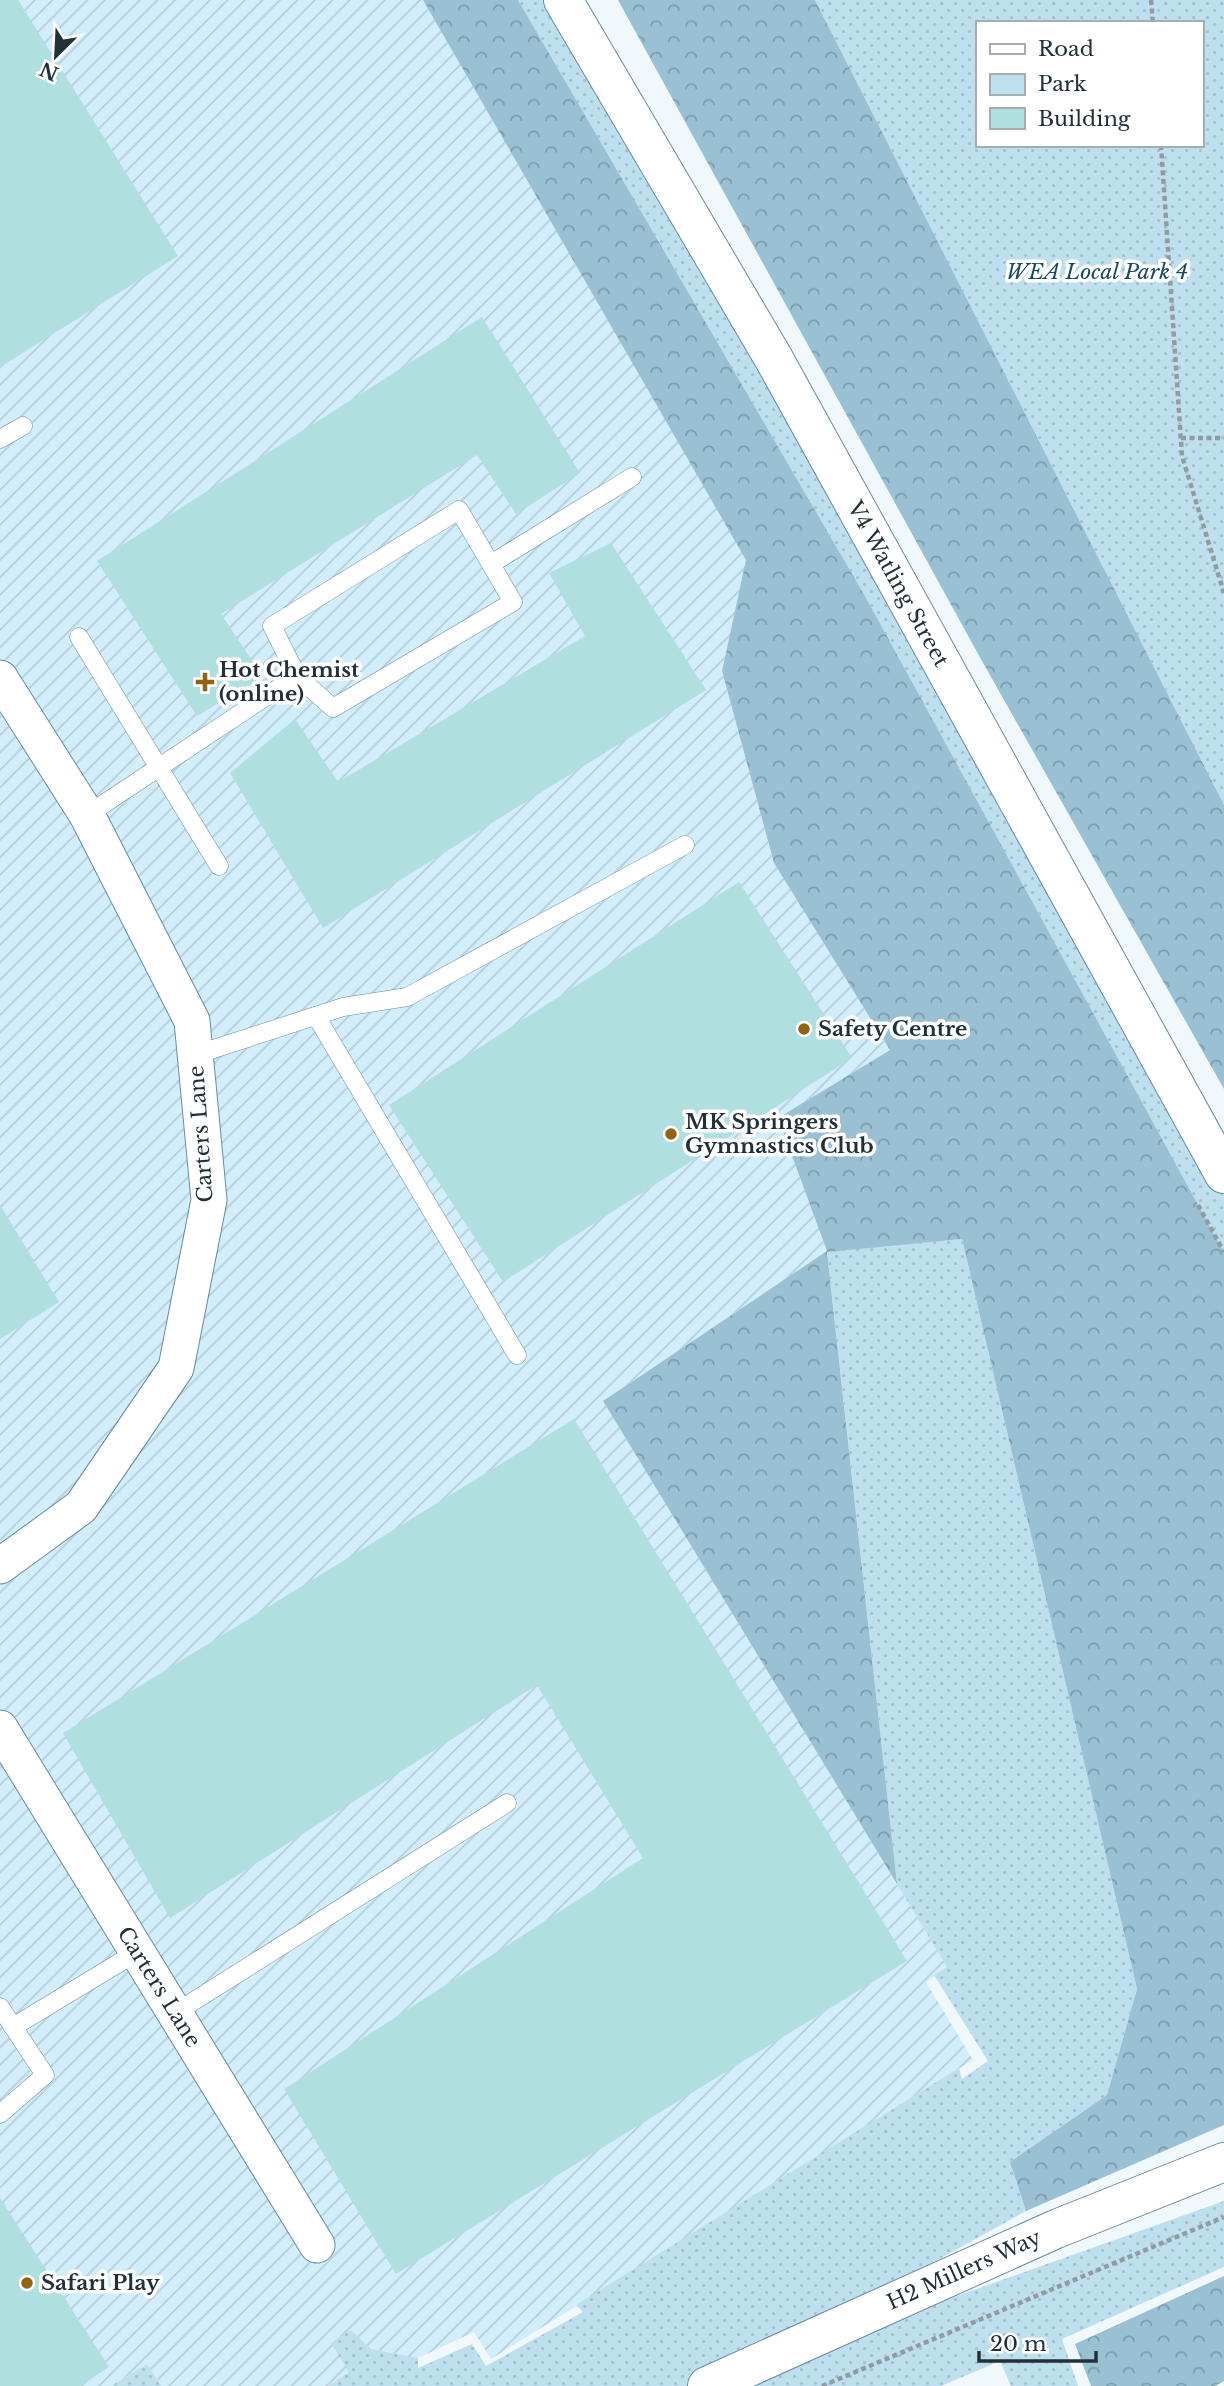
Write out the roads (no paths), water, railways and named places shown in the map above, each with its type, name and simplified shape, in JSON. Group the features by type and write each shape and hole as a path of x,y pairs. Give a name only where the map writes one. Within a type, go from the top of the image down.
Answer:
{"street":[{"name":"V4 Watling Street","path":"563,0 774,359 1224,1174"},
{"name":"Carters Lane","path":"0,678 87,815 192,1021 209,1200 176,1368 80,1507 0,1566"},
{"name":"Carters Lane","path":"0,1728 317,2245"},
{"name":"H2 Millers Way","path":"707,2386 1056,2229 1224,2161"}],"lane":[{"path":"0,439 23,426"},
{"path":"491,564 632,477"},
{"path":"459,510 513,602 334,708 297,676 272,626 459,510"},
{"path":"79,637 219,866"},
{"path":"87,815 297,676"},
{"path":"195,1055 343,1007 407,997 685,845"},
{"path":"316,1016 517,1354"},
{"path":"175,2013 507,1803"},
{"path":"13,2027 137,1952"},
{"path":"0,2007 45,2075 0,2115"}],"place":[{"name":"Hot Chemist (online)","path":"205,682"},
{"name":"Safety Centre","path":"804,1029"},
{"name":"MK Springers Gymnastics Club","path":"671,1134"},
{"name":"Safari Play","path":"27,2283"}],"park label":[{"name":"WEA Local Park 4","path":"1097,272"}]}
